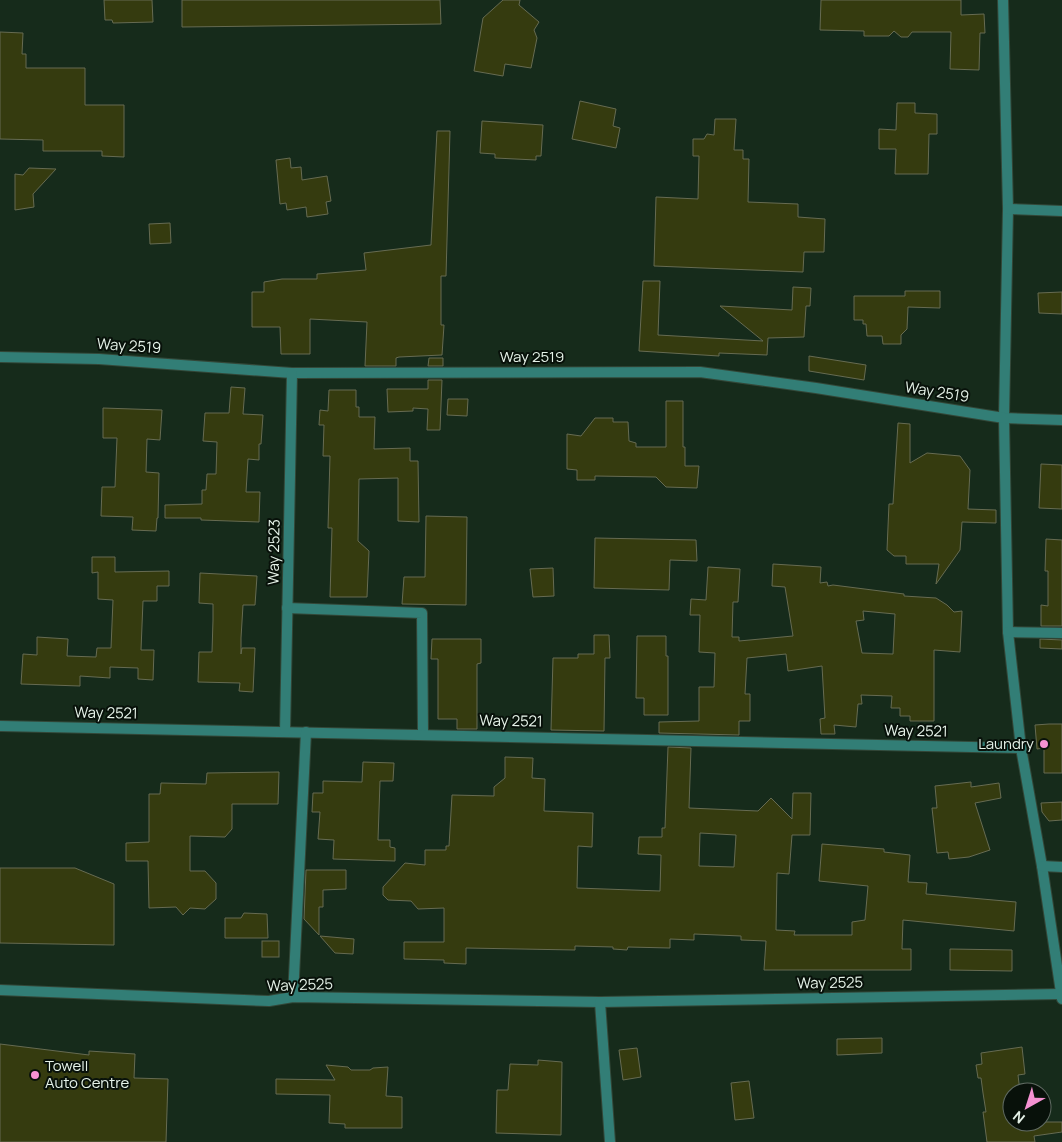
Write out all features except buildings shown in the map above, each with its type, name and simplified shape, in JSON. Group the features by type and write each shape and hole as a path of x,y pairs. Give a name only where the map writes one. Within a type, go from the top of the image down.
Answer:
{"street":[{"path":"1003,0 1008,209 1004,418 1008,632 1021,748 1042,866 1061,996"},
{"path":"1008,209 1062,211"},
{"name":"Way 2519","path":"0,358 99,358 292,373 700,372 816,388 1004,418 1062,420"},
{"name":"Way 2523","path":"285,732 292,373"},
{"path":"287,608 422,613 423,734"},
{"path":"1008,632 1062,633"},
{"name":"Way 2521","path":"0,726 1021,748"},
{"path":"294,998 306,732"},
{"path":"1042,866 1062,867"},
{"name":"Way 2525","path":"0,990 269,1001 294,998 600,1002 1061,996"},
{"path":"600,1002 610,1142"}],"place":[{"name":"Laundry","path":"1044,744"},
{"name":"Towell Auto Centre","path":"35,1075"}]}
